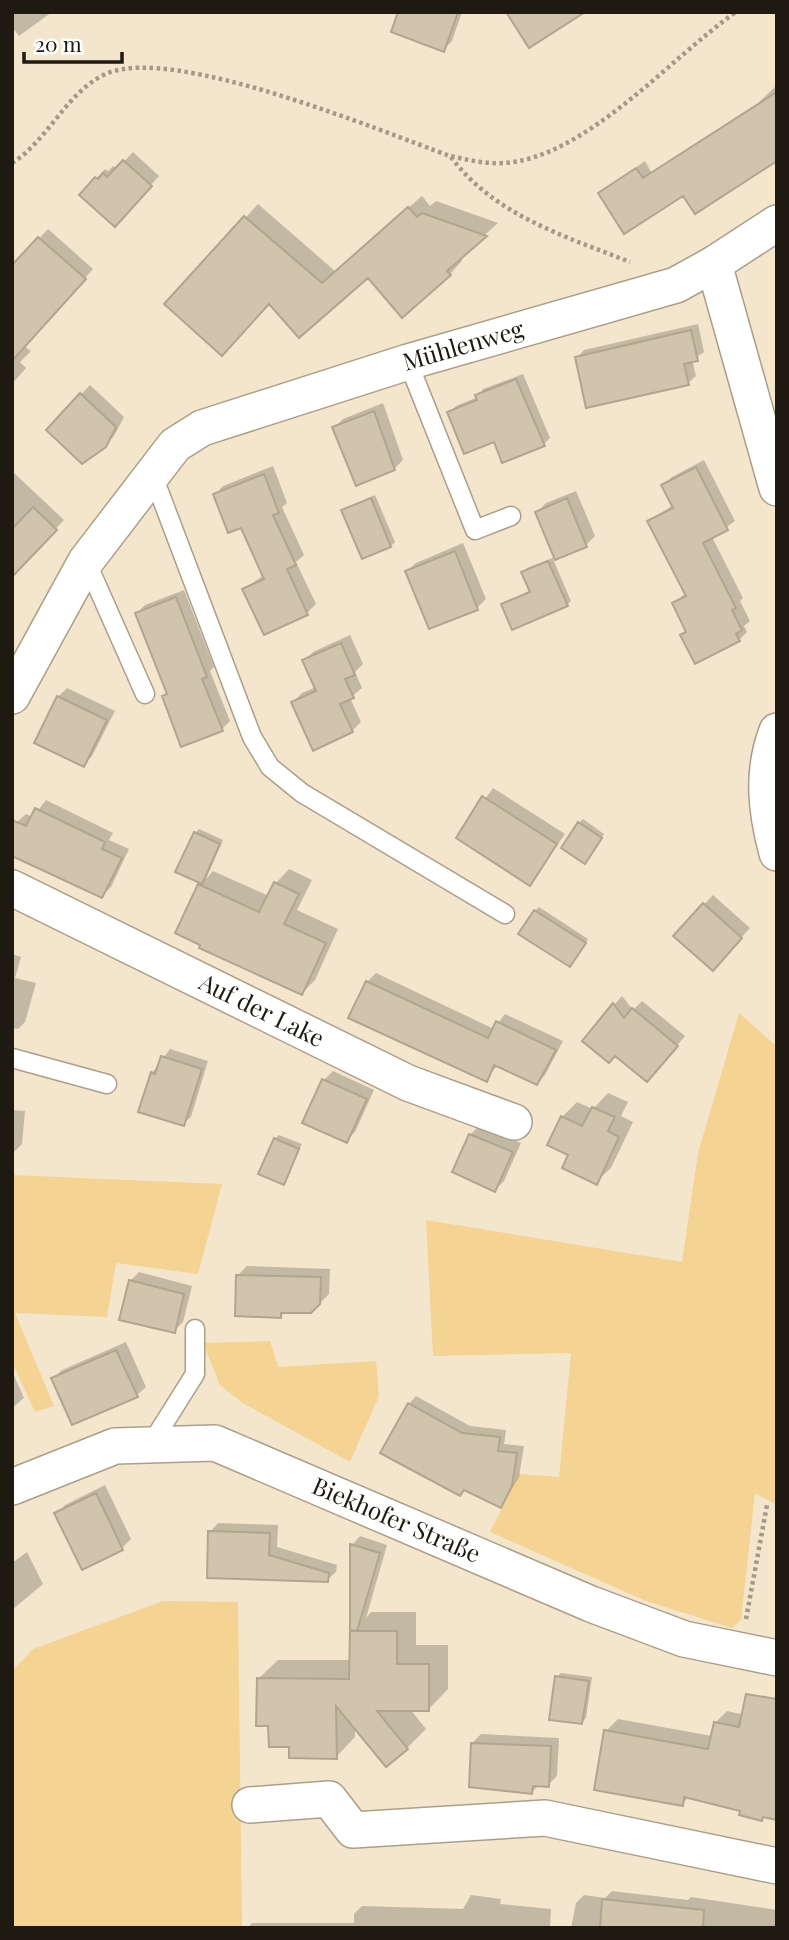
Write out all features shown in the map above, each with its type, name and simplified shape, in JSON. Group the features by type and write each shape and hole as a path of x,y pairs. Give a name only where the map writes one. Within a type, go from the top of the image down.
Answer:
{"street":[{"name":"Mühlenweg","path":"12,696 86,561 175,445 202,428 408,362 676,285 777,223"},
{"path":"714,264 777,488"},
{"path":"777,731 768,753 766,812 777,853"},
{"name":"Auf der Lake","path":"12,888 408,1083 514,1122"},
{"name":"Biekhofer Straße","path":"12,1487 115,1446 215,1443 591,1604 684,1639 777,1658"},
{"path":"250,1805 329,1799 353,1830 545,1818 777,1866"}],"lane":[{"path":"408,362 475,530 511,516"},
{"path":"152,473 252,737 270,767 302,793 505,914"},
{"path":"86,561 145,694"},
{"path":"12,1058 107,1084"},
{"path":"151,1444 195,1374 195,1329"}],"path":[{"path":"12,163 28,152 90,83 108,73 136,69 168,69 255,89 450,156 481,163 527,159 563,144 628,102 736,12"},
{"path":"450,156 468,180 494,201 558,233 653,271 676,285"},
{"path":"740,1651 767,1505"}],"shaded area":[{"path":"739,1013 777,1047 777,1505 755,1493 741,1620 732,1628 646,1601 490,1532 519,1474 559,1477 571,1353 433,1356 426,1220 682,1262 698,1153"},
{"path":"12,1175 222,1184 198,1274 116,1263 107,1317 15,1313 54,1406 35,1412 12,1362"},
{"path":"270,1341 278,1367 376,1361 379,1396 350,1462 241,1402 220,1385 203,1343"},
{"path":"163,1601 238,1602 242,1928 12,1928 12,1671 33,1649"}],"building":[{"path":"398,12 458,12 444,52 391,32"},
{"path":"506,12 585,12 529,48"},
{"path":"777,92 777,161 695,214 683,196 624,234 598,193 636,168 643,178"},
{"path":"123,160 152,186 115,227 79,195 95,177 98,179 103,173 107,177"},
{"path":"408,207 417,217 422,213 487,236 447,271 451,275 402,318 368,278 299,338 269,304 222,356 164,304 244,216 322,283"},
{"path":"38,237 86,279 12,361 12,265"},
{"path":"691,330 698,361 684,364 689,385 586,408 575,357"},
{"path":"516,379 545,446 502,463 494,442 464,454 447,412 477,400 475,395"},
{"path":"80,393 116,427 106,447 82,464 46,430"},
{"path":"374,411 395,470 356,486 332,427"},
{"path":"696,467 728,530 703,543 736,608 732,610 742,630 736,634 740,641 695,664 680,635 686,632 672,603 686,596 647,521 673,508 661,485"},
{"path":"264,474 279,513 273,515 296,565 287,569 308,615 264,635 242,589 264,579 241,528 228,533 213,494"},
{"path":"371,498 391,547 362,559 341,510"},
{"path":"567,498 587,547 555,560 535,512"},
{"path":"33,507 57,530 12,577 12,529"},
{"path":"455,551 478,610 429,629 405,571"},
{"path":"548,561 568,606 512,630 501,604 530,592 521,572"},
{"path":"176,597 207,677 202,679 223,731 181,747 162,696 167,694 135,613"},
{"path":"341,643 355,675 345,679 354,698 340,704 353,732 313,751 291,702 316,691 302,660"},
{"path":"57,696 107,720 84,767 34,743"},
{"path":"482,796 557,844 530,886 456,838"},
{"path":"35,808 105,842 102,849 122,858 102,898 12,856 12,820 26,826"},
{"path":"578,822 602,838 585,864 561,848"},
{"path":"194,832 220,844 202,884 175,872"},
{"path":"274,882 299,894 284,924 326,943 302,995 199,948 200,945 175,933 198,884 259,912"},
{"path":"703,903 742,938 713,971 673,936"},
{"path":"534,910 586,943 570,967 518,934"},
{"path":"366,981 488,1038 496,1021 556,1050 537,1085 494,1065 487,1082 348,1018"},
{"path":"613,1003 624,1018 632,1008 678,1046 647,1082 615,1056 609,1063 582,1041"},
{"path":"161,1056 202,1069 184,1126 138,1112 151,1072 155,1074"},
{"path":"322,1079 367,1099 347,1143 302,1123"},
{"path":"592,1107 615,1117 608,1131 619,1137 597,1185 562,1168 568,1155 547,1145 561,1116 582,1126"},
{"path":"469,1134 513,1152 495,1192 452,1172"},
{"path":"274,1138 299,1149 284,1185 258,1174"},
{"path":"236,1275 321,1277 320,1304 311,1313 281,1313 281,1318 235,1316"},
{"path":"129,1280 184,1294 175,1333 119,1320"},
{"path":"116,1350 138,1397 72,1425 51,1378"},
{"path":"408,1403 462,1433 500,1437 498,1451 517,1453 512,1486 501,1508 464,1490 460,1496 380,1453"},
{"path":"96,1493 123,1550 82,1570 54,1513"},
{"path":"208,1531 270,1533 269,1555 329,1573 328,1582 207,1578"},
{"path":"350,1544 380,1553 357,1631 350,1630"},
{"path":"350,1631 397,1631 397,1664 429,1664 429,1711 377,1711 408,1749 386,1767 336,1706 337,1759 289,1758 289,1747 269,1747 268,1726 256,1726 257,1678 349,1679"},
{"path":"555,1676 589,1681 582,1724 549,1720"},
{"path":"746,1694 777,1699 777,1820 763,1817 762,1821 739,1815 740,1811 684,1797 683,1806 594,1790 604,1730 708,1749 714,1722 739,1727"},
{"path":"471,1743 551,1746 549,1787 533,1786 532,1794 469,1787"},
{"path":"602,1899 704,1910 703,1928 600,1928"}]}
